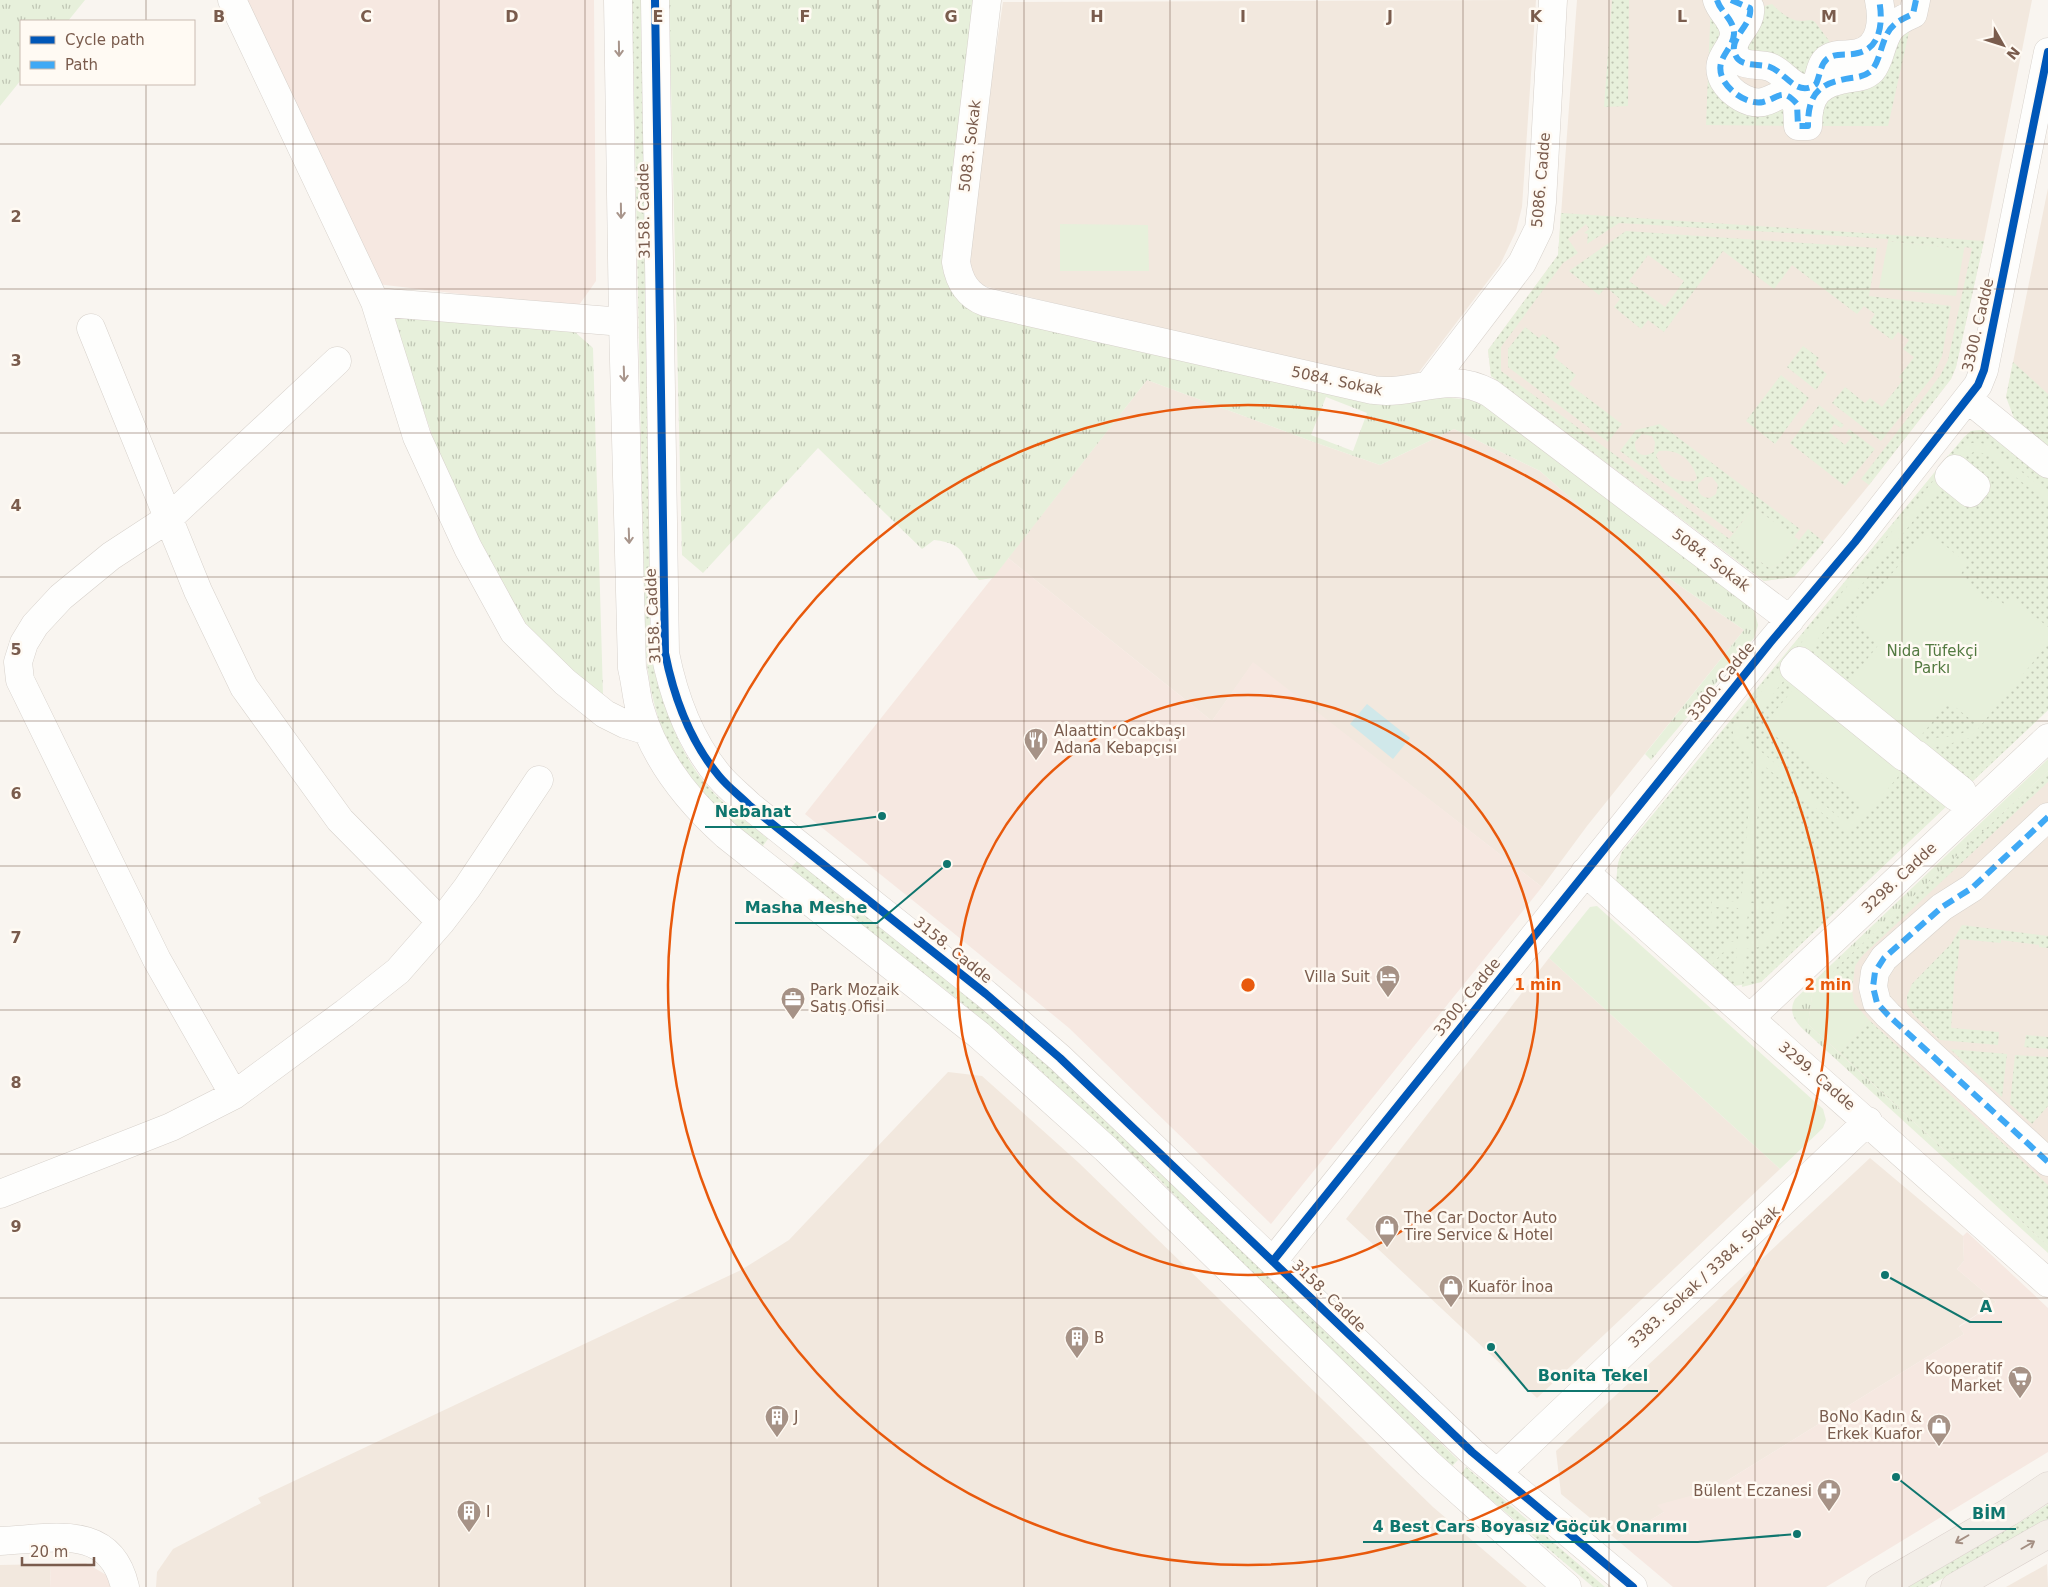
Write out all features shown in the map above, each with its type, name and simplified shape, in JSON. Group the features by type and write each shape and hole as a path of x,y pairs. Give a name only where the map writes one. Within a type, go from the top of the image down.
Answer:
{"main road":[{"path":"1880,1587 2009,1512 2048,1486"},
{"path":"1955,1587 2048,1534"}],"street":[{"path":"232,0 375,302 417,437 468,548 514,632 565,682 605,714 625,724 648,731"},
{"name":"3158. Cadde","path":"618,0 623,322 632,668 639,705 648,731 665,764 683,792 695,806 726,835 979,1036 1098,1142 1429,1464 1567,1587"},
{"name":"3158. Cadde","path":"655,0 665,653 671,681 684,720 700,750 720,778 750,806 793,838 986,994 1060,1058 1496,1473 1633,1587"},
{"name":"5083. Sokak","path":"966,289 958,276 956,262 987,0"},
{"name":"5086. Cadde","path":"1429,385 1522,263 1539,228 1553,0"},
{"path":"1717,0 1719,6 1731,21 1734,31 1721,62 1723,80 1729,88 1750,102 1764,101 1776,95 1783,94 1788,96 1797,104 1798,126 1808,126 1811,99 1825,85 1834,81 1861,77 1871,71 1875,66 1889,29 1901,19 1913,14 1916,0"},
{"path":"1731,0 1750,8 1748,22 1734,46 1734,52 1738,59 1747,64 1769,67 1780,72 1797,87 1807,89 1816,84 1821,68 1829,58 1838,54 1860,53 1872,44 1878,35 1881,24 1882,15 1879,0"},
{"name":"3300. Cadde","path":"1273,1261 1585,872 1855,542 1978,385 1984,370 2048,52"},
{"name":"5084. Sokak","path":"966,289 976,298 985,302 1373,390 1401,392 1429,385 1455,382 1477,386 1490,393 1790,620"},
{"path":"375,302 623,322"},
{"path":"91,328 198,591 244,687 340,820 441,922"},
{"path":"234,1095 156,960 20,680 18,662 24,643 35,625 61,597 111,556 169,518 337,361"},
{"path":"1968,399 2048,464"},
{"name":"3298. Cadde","path":"1750,1017 2048,738"},
{"path":"0,1194 171,1127 234,1095 345,1013 398,971 441,922 467,888 539,780"},
{"path":"2048,817 1972,888 1942,907 1884,958 1875,972 1873,987 1877,1003 1888,1015 2048,1162"},
{"path":"768,869 793,838"},
{"name":"3299. Cadde","path":"1585,872 1868,1121 2048,1283"},
{"name":"3383. Sokak / 3384. Sokak","path":"1496,1473 1868,1121"},
{"path":"0,1541 75,1538 90,1541 105,1550 117,1563 125,1587"}],"shaded area":[{"path":"247,0 594,0 596,281 577,308 377,284 361,243 324,162"},
{"path":"1536,0 1522,207 1516,231 1500,265 1419,372 1404,381 1388,385 984,286 969,271 974,201 1003,2"},
{"path":"1577,0 2032,0 1984,241 1956,367 1951,379 1869,485 1794,577 1764,581 1491,376 1488,350 1558,255"},
{"path":"2048,188 2048,451 2006,397"},
{"path":"1147,380 1380,465 1454,429 1540,471 1631,552 1744,630 1587,826 1542,887 1253,663 1212,721 1008,558"},
{"path":"1008,558 1212,721 1253,662 1542,887 1271,1224 1069,1028 805,814"},
{"path":"2048,771 2048,1246 1808,1024 1813,990"},
{"path":"1549,958 1780,1169 1537,1398 1346,1219"},
{"path":"948,1072 982,1076 1079,1163 1433,1507 1527,1587 156,1587 157,1572 173,1549 261,1503 258,1498 741,1270 789,1240"},
{"path":"1870,1158 1963,1236 1964,1261 1957,1269 1996,1302 1959,1326 1964,1334 1712,1490 1664,1512 1617,1540 1561,1494 1556,1451"},
{"path":"1967,1232 2048,1308 2048,1452 1826,1587 1673,1587 1617,1540 1664,1512 1657,1505 1712,1490 1964,1334 1959,1327 1996,1302 1957,1269 1964,1261 1963,1236"},
{"path":"86,1563 108,1576 112,1587 50,1587 51,1564"},
{"path":"51,1564 50,1587 0,1587 0,1565"},
{"path":"2047,1564 2048,1587 2006,1587"}],"green space":[{"path":"0,0 85,0 69,20 20,20 20,81 0,106"},
{"path":"632,0 643,0 660,687 673,728 685,754 710,789 768,839 762,847 719,814 686,776 664,734 651,689 647,665"},
{"path":"669,0 978,0 944,270 948,284 959,301 976,313 1439,397 1476,400 1487,405 1754,610 1758,625 1754,638 1651,760 1645,754 1744,630 1631,552 1540,471 1454,429 1380,465 1147,380 993,578 979,580 963,553 953,545 934,540 922,549 818,448 703,573 682,555","holes":["1326,397 1367,413 1353,451 1311,435"]},
{"path":"1612,0 1629,0 1628,106 1604,107"},
{"path":"1711,0 1719,6 1723,80 1776,95 1798,126 1706,125"},
{"path":"1772,4 1789,18 1815,22 1833,46 1816,84 1734,46 1758,8"},
{"path":"1913,14 1888,126 1808,126 1808,118"},
{"path":"1561,213 1984,241 1956,367 1951,379 1869,485 1861,479 1940,376 1948,360 1972,248 1965,247 1964,249 1888,241 1888,239 1619,223 1587,244 1588,234 1584,233 1589,229 1586,224 1568,239 1578,253 1563,263 1501,347 1501,371 1769,568 1780,564 1808,529 1824,542 1794,577 1764,581 1491,376 1488,350 1558,255"},
{"path":"1060,224 1148,225 1149,271 1060,271"},
{"path":"1626,231 1877,248 1869,296 1951,306 1942,356 1933,376 1881,441 1832,403 1845,387 1865,403 1870,398 1882,407 1903,380 1899,377 1914,357 1903,349 1909,340 1898,332 1892,340 1869,323 1875,314 1864,306 1857,314 1792,265 1774,289 1723,251 1664,332 1648,320 1641,329 1614,307 1620,299 1606,287 1599,295 1569,271","holes":["1648,255 1684,281 1665,307 1629,281"]},
{"path":"1888,241 1964,249 1956,296 1879,288"},
{"path":"390,315 567,325 593,348 603,695 558,659 512,608 441,460"},
{"path":"1525,327 1539,338 1543,334 1560,348 1554,357 1576,375 1569,384 1622,424 1608,442 1508,367 1508,349"},
{"path":"1803,346 1819,358 1815,364 1827,374 1816,390 1787,367"},
{"path":"2013,362 2048,394 2048,451 2017,426 2006,397"},
{"path":"1781,375 1809,398 1775,444 1746,421"},
{"path":"1819,405 1844,425 1841,428 1834,424 1829,432 1845,445 1852,437 1846,433 1849,429 1875,449 1845,486 1790,443"},
{"path":"1660,424 1800,529 1794,537 1754,507 1733,533 1620,451 1636,430","holes":["1642,434 1652,436 1655,442 1654,452 1644,455 1636,450 1635,442","1659,451 1678,454 1692,465 1697,478 1695,481 1675,479 1662,467 1656,455","1705,477 1712,477 1718,485 1716,494 1710,498 1702,496 1698,490 1698,484"]},
{"name":"Nida Tüfekçi Parkı","path":"1983,430 2048,479 2048,710 1761,982 1734,986 1618,887 1617,870 1622,852 1964,437 1971,431"},
{"path":"1983,430 2048,479 2048,493 1991,447 1983,444 1971,443 1966,445 1948,464 1944,460 1971,431"},
{"path":"1975,451 1988,455 2048,503 2048,627 2012,598 2006,606 1996,597 1991,602 1959,576 1968,564 1927,531 1853,621 1880,643 1840,693 1800,661 1964,458"},
{"path":"1939,467 1942,470 1792,654 1788,651"},
{"path":"1754,507 1799,540 1780,564 1769,568 1729,539"},
{"path":"2048,644 2048,710 1962,791 1927,749 1971,737"},
{"path":"1782,659 1786,661 1735,724 1733,730 1734,739 1740,747 1753,757 1741,902 1712,900 1711,925 1715,925 1716,907 1738,908 1740,912 1738,941 1727,943 1719,949 1706,965 1616,882 1618,863 1622,852"},
{"path":"1794,668 1804,676 1763,726 1863,807 1850,821 1842,820 1744,737 1745,729"},
{"path":"1949,702 1975,723 1962,733 1954,736 1931,739 1914,744"},
{"path":"2048,759 2048,771 1813,990 1808,1024 2048,1246 2048,1253 1801,1028 1792,1012 1792,1008 1795,999"},
{"path":"1911,761 1956,797 1761,982 1742,987 1745,949 1756,948 1771,940 1781,927 1787,900 1781,899 1780,905 1750,903 1752,875 1762,876 1763,868 1753,867 1762,764 1843,830 1847,831 1857,826"},
{"path":"2048,771 2048,782 1862,956 1855,966 1852,990 1833,971"},
{"path":"797,861 961,988 1014,1033 1239,1245 1458,1460 1452,1466 1231,1252 1157,1177 1007,1040 956,998 789,870"},
{"path":"1597,906 1823,1109 1826,1120 1823,1128 1780,1169 1549,958 1590,907"},
{"path":"1751,910 1777,912 1776,919 1771,929 1763,936 1745,941 1748,913"},
{"path":"1962,925 2048,936 2048,948 2001,940 2001,943 1960,939 1957,971 1955,971 1951,1028 1999,1032 1998,1045 1940,1040 1914,1015 1907,1004 1907,996 1912,984 1951,944"},
{"path":"1737,948 1734,986 1709,968 1722,953"},
{"path":"1833,971 1852,990 1854,1003 1869,1020 1840,1053 1808,1024 1813,990"},
{"path":"1869,1020 2048,1185 2048,1246 1840,1053"},
{"path":"2026,1035 2048,1037 2048,1049 2024,1047"},
{"path":"1950,1049 2007,1054 2002,1097"},
{"path":"2015,1055 2048,1057 2048,1106 2032,1124 2010,1104"},
{"path":"1466,1467 1605,1587 1593,1587 1461,1474"},
{"path":"2048,1504 2048,1519 2031,1530 1927,1587 1908,1587 2022,1521"}],"water":[{"path":"1367,704 1410,738 1393,759 1350,724"}],"marked path":[{"path":"1717,0 1721,9 1730,20 1734,34 1720,67 1724,81 1736,94 1752,102 1763,102 1780,95 1788,96 1797,104 1798,126 1808,126 1810,105 1813,98 1823,87 1840,80 1862,76 1872,70 1877,62 1887,33 1899,21 1913,14 1916,0"},
{"path":"1731,0 1750,8 1748,20 1735,42 1734,48 1737,58 1745,63 1770,67 1792,83 1803,88 1809,88 1816,84 1821,67 1827,59 1838,55 1858,53 1872,45 1879,32 1881,16 1879,0"},
{"path":"2048,817 1972,888 1942,907 1884,958 1875,972 1873,987 1877,1003 1888,1015 2048,1162"}],"cycle path":[{"path":"655,0 665,653 678,702 699,748 723,780 750,806 986,994 1060,1058 1472,1452 1633,1587"},
{"path":"1273,1261 1770,643 1855,542 1978,385 1984,370 2048,52"}],"place":[{"name":"Alaattin Ocakbaşı Adana Kebapçısı","path":"1036,761"},
{"name":"Nebahat","path":"882,816"},
{"name":"Masha Meshe","path":"947,864"},
{"name":"Villa Suit","path":"1388,998"},
{"name":"Park Mozaik Satış Ofisi","path":"793,1020"},
{"name":"The Car Doctor Auto Tire Service & Hotel","path":"1387,1248"},
{"name":"A","path":"1885,1275"},
{"name":"Kuaför İnoa","path":"1451,1308"},
{"name":"Bonita Tekel","path":"1491,1347"},
{"name":"B","path":"1077,1359"},
{"name":"Kooperatif Market","path":"2020,1399"},
{"name":"J","path":"777,1438"},
{"name":"BoNo Kadın & Erkek Kuafor","path":"1939,1447"},
{"name":"BİM","path":"1896,1477"},
{"name":"Bülent Eczanesi","path":"1829,1512"},
{"name":"I","path":"469,1533"},
{"name":"4 Best Cars Boyasız Göçük Onarımı","path":"1797,1534"}]}
